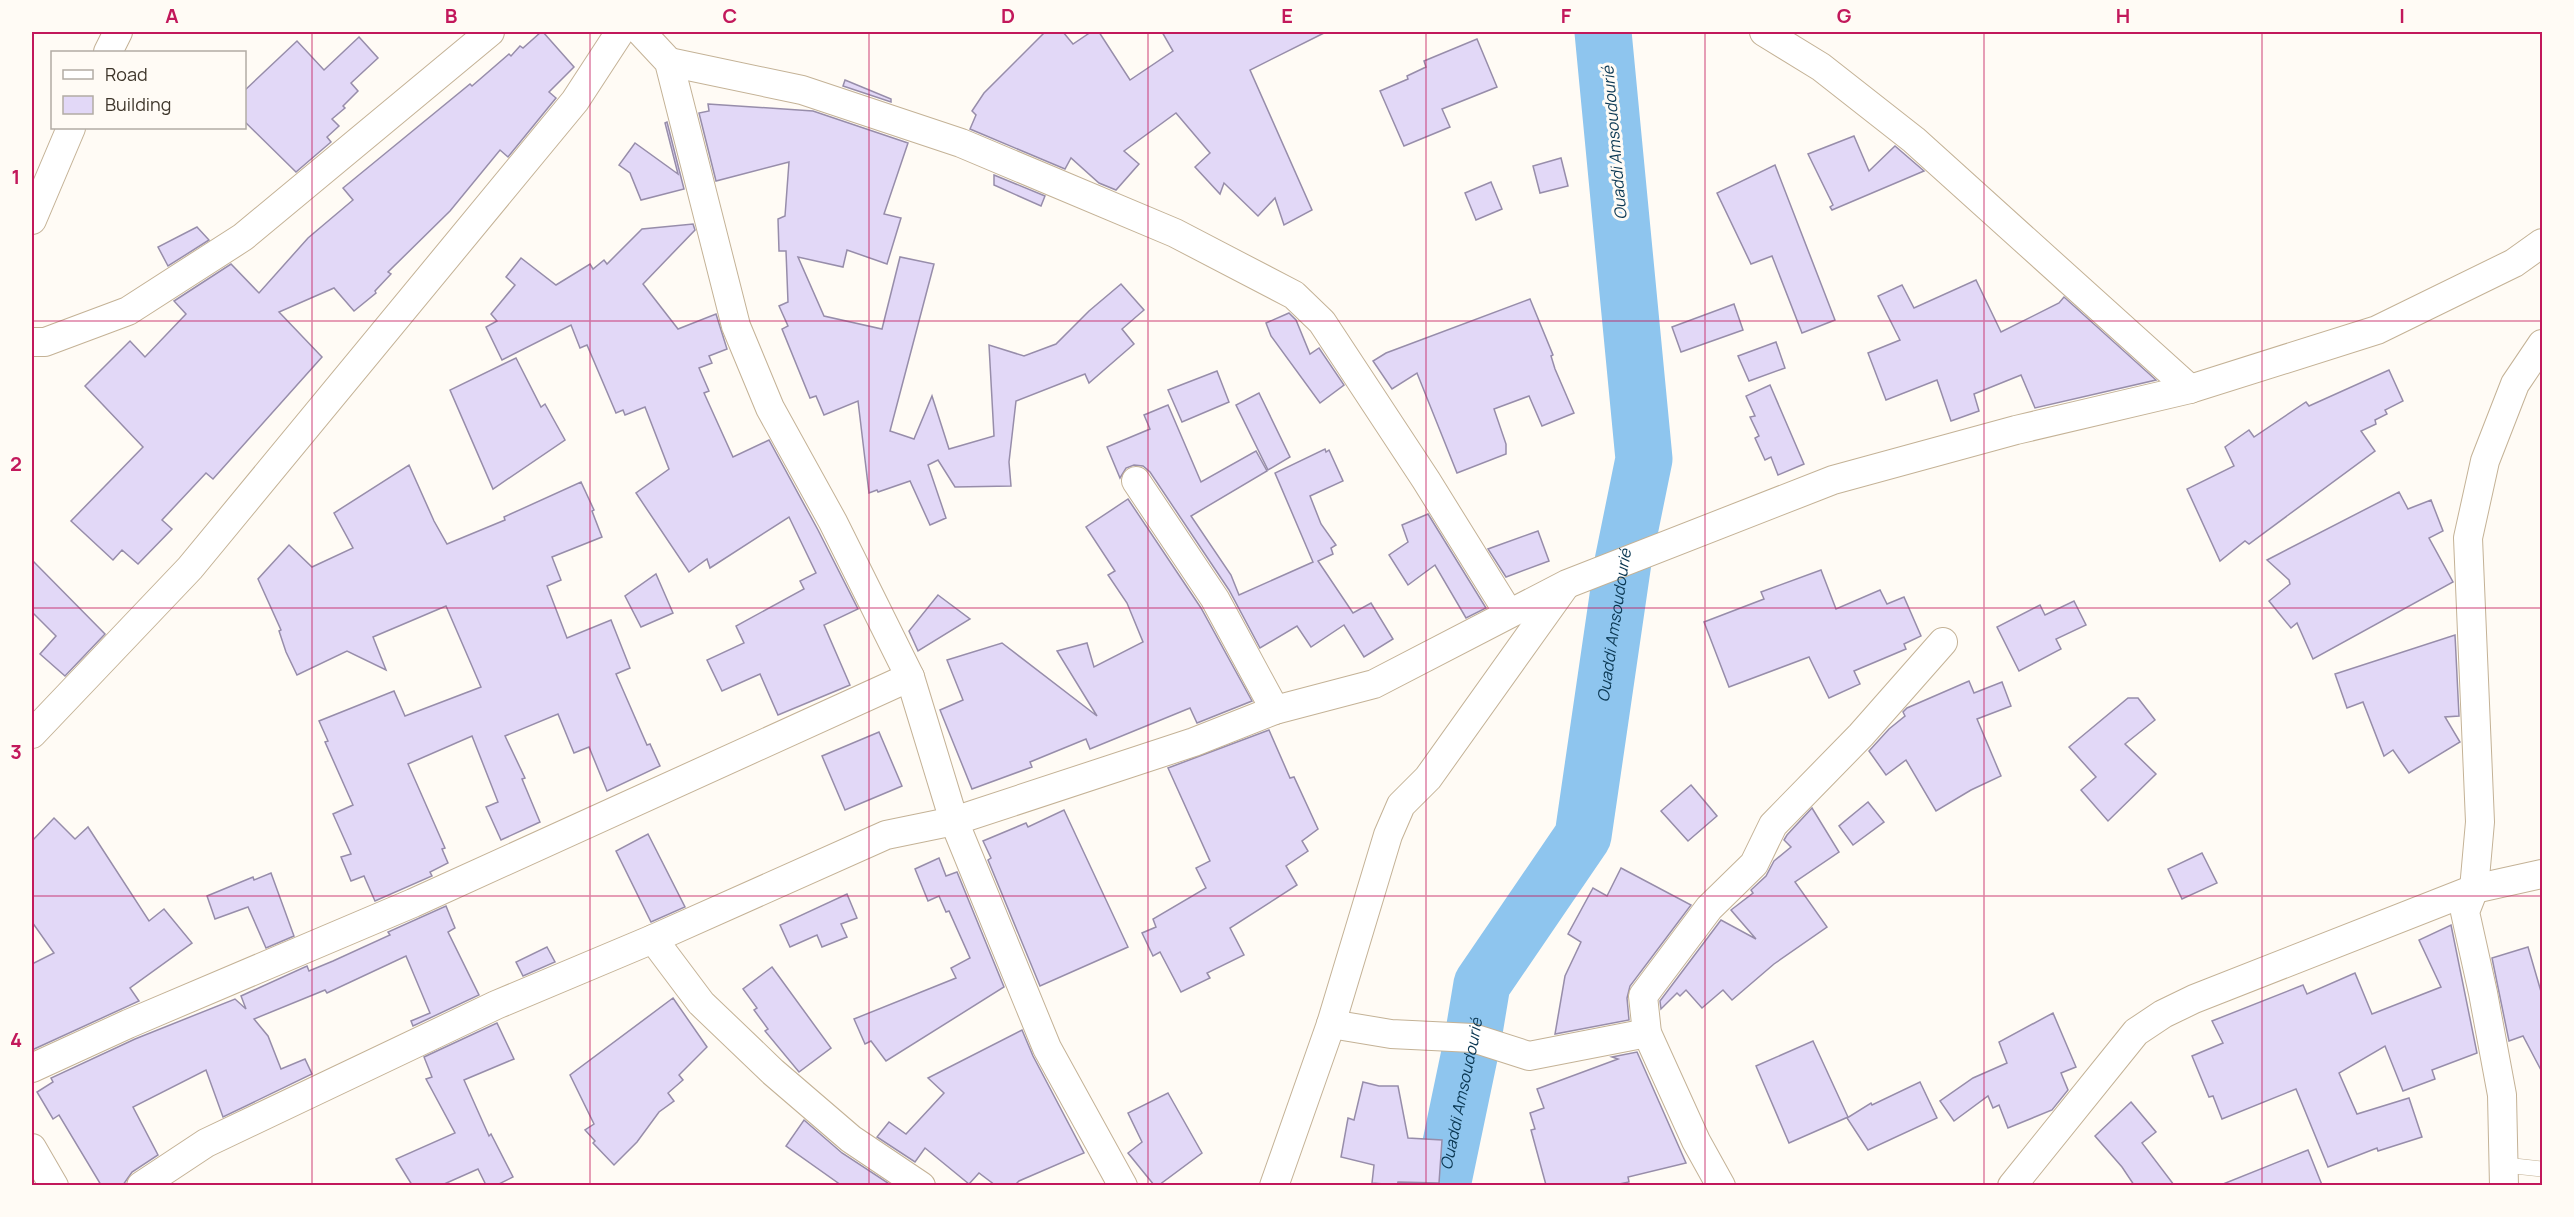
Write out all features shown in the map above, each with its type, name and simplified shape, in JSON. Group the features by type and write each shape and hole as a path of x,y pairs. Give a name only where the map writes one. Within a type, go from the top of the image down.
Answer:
{"street":[{"path":"108,51 118,32"},
{"path":"32,342 45,342 128,311 243,237 490,32"},
{"path":"32,734 190,568 575,101 620,32"},
{"path":"641,32 669,62 736,326 770,408 833,522 910,677 954,821 1047,1048 1123,1185"},
{"path":"1764,32 1821,67 1914,140 2190,389"},
{"path":"669,62 802,90 961,143 1174,233 1294,295 1322,322 1426,480 1508,612"},
{"path":"32,220 71,129"},
{"path":"141,1185 206,1143 496,1005 653,939 886,836 954,821 1173,749 1275,710 1374,684 1508,612 1567,584 1833,480 2016,430 2190,389 2377,330 2514,264 2542,243"},
{"path":"2504,1175 2502,1095 2465,912 2474,889 2480,822 2468,538 2485,461 2515,384 2542,344"},
{"path":"1136,481 1215,599 1275,710"},
{"path":"1274,1185 1331,1024 1388,835 1401,805 1428,778 1567,584"},
{"path":"1721,1185 1696,1141 1647,1033 1643,996 1709,908 1754,864 1773,825 1861,735 1943,642"},
{"path":"32,1068 128,1024 413,903 910,677"},
{"path":"2012,1185 2136,1032 2163,1014 2194,999 2474,889 2542,874"},
{"path":"653,939 701,1003 773,1072 851,1139 921,1185"},
{"path":"1331,1024 1391,1034 1473,1038 1529,1056 1647,1033"},
{"path":"32,1148 54,1185"}],"lane":[{"path":"2504,1175 2542,1169"}],"building":[{"path":"541,32 574,67 549,92 556,98 508,157 500,150 450,211 388,272 391,274 375,291 376,293 354,311 334,288 279,312 322,357 213,479 206,473 162,520 172,529 138,564 122,550 113,560 71,521 143,447 85,386 130,341 145,357 186,314 174,301 231,264 259,293 308,238 353,200 343,188 470,84 472,86 509,54 511,56 520,46 523,48"},
{"path":"1045,32 1063,32 1073,44 1091,32 1099,32 1130,80 1173,51 1162,32 1326,32 1250,70 1312,210 1284,225 1275,198 1258,216 1224,183 1220,194 1195,167 1210,153 1176,113 1124,151 1139,164 1116,190 1099,183 1071,158 1065,169 970,129 976,115 972,111 984,93"},
{"path":"359,37 378,58 351,83 358,91 343,106 345,108 332,119 339,126 327,137 331,142 296,172 246,123 246,89 297,41 324,70"},
{"path":"1477,39 1497,87 1442,109 1450,127 1404,146 1380,91 1408,79 1407,76 1426,67 1424,61"},
{"path":"845,80 891,99 891,102 843,86"},
{"path":"708,104 813,111 908,143 884,214 901,218 887,264 847,250 843,267 798,257 824,316 882,329 900,257 934,264 890,431 914,439 932,396 949,449 994,436 989,345 1024,356 1056,344 1089,311 1121,284 1144,310 1122,329 1134,344 1089,383 1085,374 1016,401 1009,462 1011,486 955,487 938,460 928,465 946,518 930,525 910,481 869,493 858,401 824,415 816,396 810,398 782,329 788,326 779,306 788,302 786,251 779,251 778,219 785,216 789,162 716,181 699,113 709,111"},
{"path":"667,122 684,189 641,200 630,173 619,165 635,143 678,174 665,123"},
{"path":"1854,136 1869,171 1895,146 1924,171 1832,210 1830,207 1833,205 1808,154"},
{"path":"1561,158 1568,186 1540,193 1533,166"},
{"path":"1775,165 1835,320 1802,333 1772,256 1751,264 1717,193"},
{"path":"994,175 1045,196 1041,206 994,185"},
{"path":"1491,182 1502,209 1476,220 1465,193"},
{"path":"693,224 695,230 643,284 678,329 716,314 727,349 709,356 712,363 699,368 709,391 704,393 733,457 769,440 858,609 824,625 850,685 778,715 760,674 722,691 707,660 744,643 736,626 804,589 800,581 816,573 789,517 710,568 707,559 689,572 636,493 669,469 645,407 625,415 623,410 616,413 587,345 580,348 571,325 502,360 486,327 497,321 491,314 515,285 506,277 521,258 556,285 590,264 593,269 604,260 607,264 642,229"},
{"path":"197,227 209,240 168,266 158,247"},
{"path":"1976,280 2001,332 2059,303 2064,297 2156,380 2035,408 2021,375 1974,394 1979,411 1951,421 1937,380 1886,400 1868,353 1900,340 1878,296 1902,285 1914,308"},
{"path":"1530,299 1553,355 1551,356 1555,369 1574,413 1542,426 1529,396 1494,409 1506,444 1506,454 1457,473 1417,373 1392,389 1373,361 1386,353"},
{"path":"1734,304 1743,330 1681,352 1672,327"},
{"path":"1289,313 1296,320 1310,354 1319,348 1344,385 1320,403 1271,336 1266,323"},
{"path":"1776,342 1785,368 1749,381 1738,356"},
{"path":"516,358 541,407 545,404 565,440 493,489 450,390"},
{"path":"2389,370 2403,401 2385,410 2387,414 2375,420 2376,424 2361,431 2375,451 2249,544 2245,541 2220,561 2187,489 2234,466 2225,447 2249,430 2254,437 2306,402 2309,406"},
{"path":"1217,371 1229,402 1182,422 1168,390"},
{"path":"1770,385 1804,464 1778,475 1771,457 1765,460 1755,438 1759,436 1750,417 1755,416 1746,396"},
{"path":"1259,393 1290,457 1268,470 1236,405"},
{"path":"1168,405 1201,482 1256,451 1267,471 1191,516 1231,575 1239,595 1313,562 1275,473 1325,449 1326,452 1329,450 1343,481 1310,496 1321,524 1336,545 1331,548 1333,554 1318,561 1353,613 1371,603 1393,639 1364,657 1344,625 1311,647 1297,626 1260,648 1229,590 1150,472 1143,466 1134,465 1126,468 1120,478 1107,447 1150,429 1144,415"},
{"path":"409,465 447,544 505,520 504,517 581,482 594,510 592,511 602,537 552,557 561,580 547,586 567,638 611,620 630,668 616,674 647,745 650,744 660,766 607,791 589,747 574,753 558,714 505,736 525,778 522,779 540,822 501,840 486,807 498,802 472,736 408,764 445,848 442,849 448,863 430,872 432,876 375,901 364,876 351,881 341,857 351,854 333,814 353,805 325,742 328,741 319,721 394,691 405,716 481,687 446,606 373,637 386,670 347,651 297,675 286,652 279,631 281,630 258,579 289,545 312,567 353,548 334,513"},
{"path":"2399,492 2408,509 2431,500 2443,531 2429,538 2453,582 2313,659 2297,623 2291,628 2269,601 2290,584 2289,580 2267,560"},
{"path":"1128,499 1201,608 1252,701 1197,723 1190,708 1090,749 1086,739 1030,762 1032,767 972,789 940,710 963,700 947,660 1002,643 1097,716 1057,651 1087,643 1094,667 1143,642 1127,603 1108,575 1115,571 1086,527"},
{"path":"1428,514 1486,608 1466,618 1435,565 1408,585 1389,555 1408,542 1402,525"},
{"path":"1538,531 1549,561 1506,577 1488,549"},
{"path":"32,560 105,634 65,676 40,654 56,636 32,612"},
{"path":"1821,570 1836,609 1880,590 1887,604 1904,597 1921,636 1904,644 1906,649 1854,671 1860,684 1829,698 1809,657 1729,687 1704,622 1764,599 1761,592"},
{"path":"656,574 673,613 641,627 625,596"},
{"path":"938,595 970,619 918,651 909,631"},
{"path":"2074,601 2086,625 2056,639 2061,649 2019,671 1997,627 2040,605 2045,615"},
{"path":"2455,635 2459,716 2445,717 2460,742 2409,773 2393,750 2384,756 2363,702 2347,708 2335,674"},
{"path":"1969,681 1974,693 2002,682 2011,706 1977,719 2001,776 1971,790 1936,811 1906,760 1886,775 1869,751 1889,729 1905,716 1903,712 1907,708"},
{"path":"2128,698 2138,698 2155,720 2125,744 2156,774 2108,821 2081,790 2096,777 2069,747"},
{"path":"1269,730 1290,778 1294,777 1318,829 1302,841 1308,851 1286,866 1297,885 1230,928 1244,955 1207,973 1210,978 1181,992 1160,952 1153,956 1142,933 1156,927 1153,919 1206,888 1196,868 1210,861 1168,768"},
{"path":"879,732 902,786 845,810 822,756"},
{"path":"1691,785 1717,816 1688,841 1661,811"},
{"path":"1868,802 1884,822 1853,845 1839,826"},
{"path":"1812,808 1839,852 1795,882 1827,927 1774,964 1732,1000 1723,990 1702,1008 1686,990 1680,996 1677,993 1661,1009 1660,1001 1721,920 1756,939 1731,910 1753,893 1751,890 1766,876 1774,861 1791,847 1784,840"},
{"path":"1064,810 1128,947 1040,986 988,860 991,858 983,841 1026,823 1028,827"},
{"path":"54,818 75,839 88,827 149,921 164,909 192,943 130,988 139,1001 32,1050 32,964 54,953 32,922 32,841"},
{"path":"648,834 685,907 651,922 616,851"},
{"path":"2202,853 2217,883 2182,899 2168,869"},
{"path":"939,858 946,876 957,872 1004,987 886,1061 871,1041 865,1044 854,1019 956,978 951,968 970,958 949,911 946,912 939,896 928,901 915,869"},
{"path":"1621,868 1691,905 1630,986 1627,998 1629,1020 1555,1034 1565,976 1581,942 1568,934 1593,888 1607,896"},
{"path":"271,873 294,936 266,948 248,907 215,919 207,896 253,877 254,880"},
{"path":"847,894 857,918 841,924 847,937 822,947 817,935 790,947 780,925"},
{"path":"446,906 455,928 448,932 479,995 413,1026 411,1021 430,1013 406,956 327,993 325,990 254,1019 268,1036 281,1069 305,1059 312,1074 223,1117 206,1070 133,1107 158,1155 132,1172 123,1185 101,1185 59,1115 53,1119 37,1092 53,1082 51,1078 135,1039 235,999 246,1009 241,996 307,966 309,971 333,961 390,935 388,932"},
{"path":"2451,925 2477,1053 2432,1070 2435,1079 2403,1091 2385,1046 2339,1073 2357,1114 2409,1098 2422,1137 2378,1151 2377,1148 2328,1167 2296,1089 2222,1119 2213,1096 2209,1097 2192,1056 2223,1043 2212,1021 2303,985 2307,994 2355,973 2372,1014 2441,987 2419,940"},
{"path":"547,947 555,962 523,976 516,962"},
{"path":"2528,947 2542,995 2542,1072 2523,1036 2509,1041 2492,958"},
{"path":"772,967 831,1048 799,1072 765,1031 768,1029 754,1010 757,1008 743,989"},
{"path":"673,998 707,1047 679,1075 683,1080 668,1093 674,1101 659,1112 637,1142 614,1165 593,1143 595,1141 585,1130 594,1124 570,1075"},
{"path":"2053,1013 2076,1067 2061,1073 2068,1090 2052,1110 2008,1128 1999,1105 1993,1108 1988,1096 1954,1121 1940,1101 1973,1078 2007,1063 1999,1042"},
{"path":"497,1023 514,1059 464,1080 489,1136 491,1134 513,1177 497,1185 486,1185 478,1169 442,1185 412,1185 396,1159 455,1133 426,1079 432,1077 424,1057"},
{"path":"1022,1030 1033,1056 1084,1153 1019,1181 1015,1185 995,1185 979,1173 969,1184 925,1148 915,1162 877,1137 889,1122 906,1134 944,1093 928,1078"},
{"path":"1813,1041 1848,1117 1789,1143 1756,1066"},
{"path":"1637,1052 1686,1163 1628,1177 1629,1182 1614,1185 1546,1185 1531,1130 1535,1129 1530,1113 1544,1108 1537,1089 1618,1059 1612,1057"},
{"path":"1363,1082 1379,1086 1398,1086 1408,1138 1442,1140 1439,1183 1398,1182 1397,1185 1372,1183 1374,1165 1341,1157 1348,1118 1354,1120"},
{"path":"1920,1082 1937,1118 1868,1150 1847,1118 1871,1103 1872,1105"},
{"path":"1168,1093 1202,1153 1159,1185 1154,1185 1128,1153 1142,1142 1128,1113"},
{"path":"2131,1102 2156,1132 2142,1143 2174,1185 2134,1185 2122,1167 2095,1136"},
{"path":"804,1120 842,1153 891,1185 841,1185 786,1146"},
{"path":"2308,1150 2322,1185 2223,1185 2223,1184"}],"waterway":[{"name":"Ouaddi Amsoudourié","path":"1442,1186 1482,984 1583,836 1623,562 1644,459 1603,32"}]}
